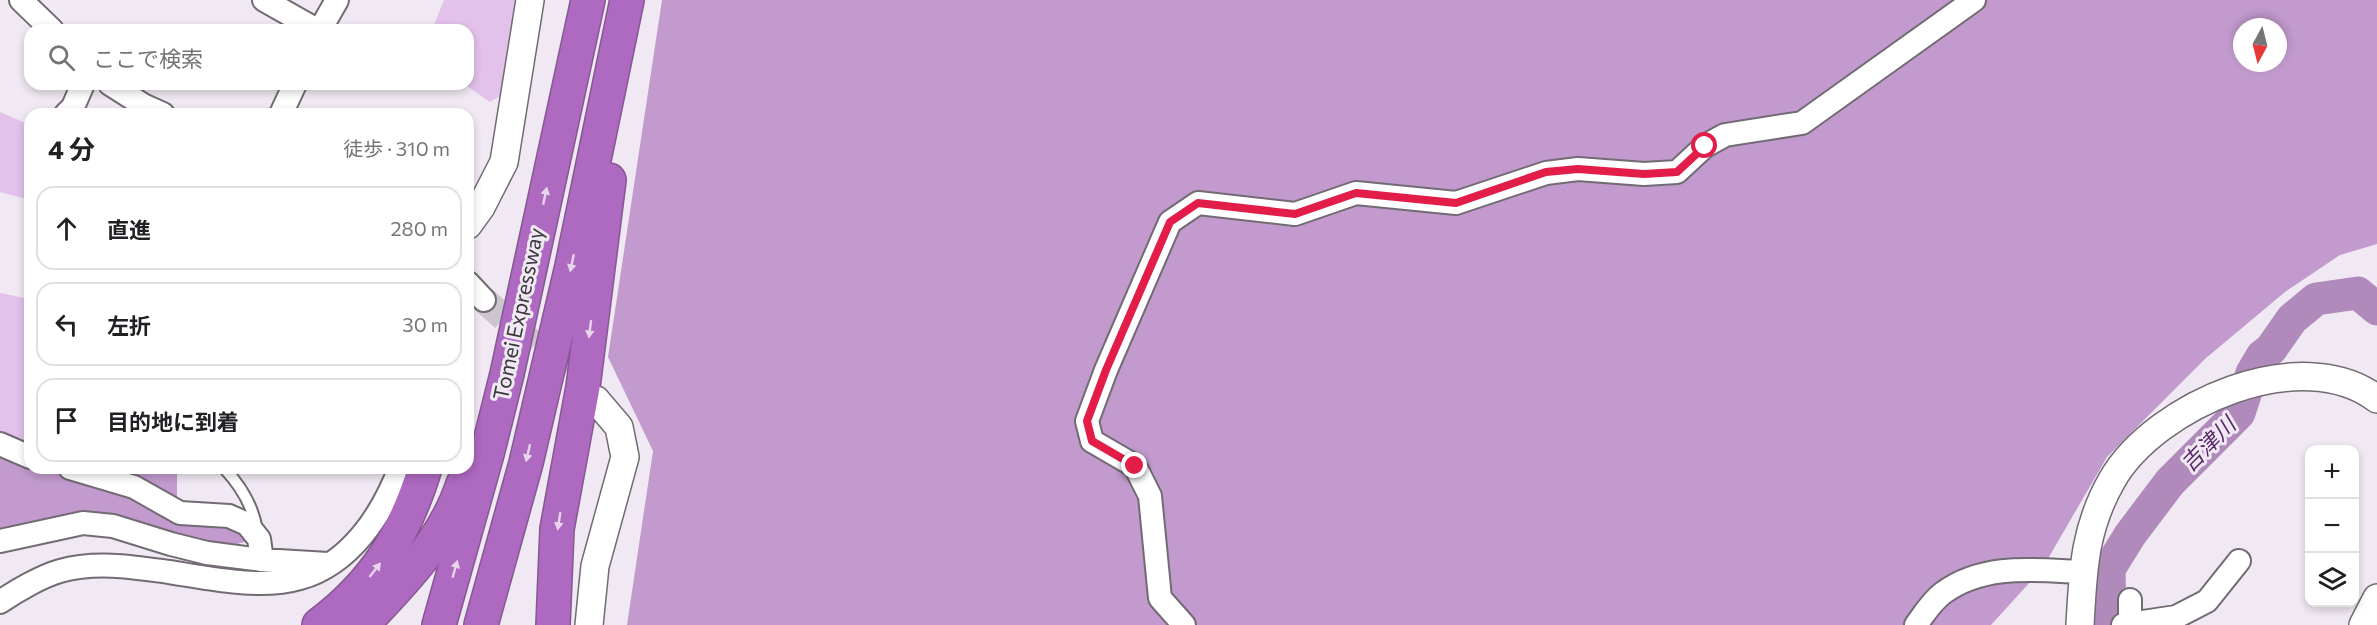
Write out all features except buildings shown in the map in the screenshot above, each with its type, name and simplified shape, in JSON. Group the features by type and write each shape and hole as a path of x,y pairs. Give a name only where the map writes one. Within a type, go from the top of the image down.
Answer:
{"highway":[{"name":"Tomei Expressway","path":"439,625 487,454 527,284 588,0"},
{"name":"Tomei Expressway","path":"481,625 529,451 572,266 627,0"},
{"path":"553,625 557,529 583,387 632,0"},
{"path":"474,448 527,284"},
{"path":"347,619 348,603 379,567 396,539 413,504 423,474"},
{"path":"347,619 418,564 438,535 459,496 466,474"}],"street":[{"path":"21,0 46,24"},
{"path":"264,0 308,24"},
{"path":"323,24 337,0"},
{"path":"474,217 482,207 504,162 530,0"},
{"path":"1184,625 1160,598 1150,496 1135,466 1092,441 1087,421 1106,370 1170,222 1198,203 1295,214 1356,193 1456,203 1546,172 1578,169 1644,174 1677,172 1705,146 1725,135 1802,123 1974,0"},
{"path":"72,108 80,90"},
{"path":"120,90 150,108"},
{"path":"284,108 292,90"},
{"path":"474,289 484,300"},
{"path":"2080,625 2082,572 2091,523 2112,479 2134,449 2180,413 2238,387 2278,378 2322,377 2366,391 2377,399"},
{"path":"589,625 595,566 625,457 619,428 596,400"},
{"path":"0,444 24,454"},
{"path":"90,474 134,487 180,513 229,516 247,524 261,550"},
{"path":"0,602 59,571 88,566 128,566 220,580 262,583 299,579 332,564 359,539 375,517 398,474"},
{"path":"0,542 83,523 113,526 207,553 261,550 332,564"},
{"path":"2130,600 2128,625 2176,617 2207,601 2239,561"},
{"path":"1916,625 1942,593 1971,578 2002,570 2082,572"},
{"path":"2362,625 2377,598"}],"lane":[{"path":"229,474 238,484 254,513 261,550"}],"shaded area":[{"path":"444,0 521,0 504,94 490,102 473,90 474,24 434,24"},
{"path":"662,0 2377,0 2377,244 2340,255 2285,292 2206,358 2107,457 2042,569 1991,625 627,625 653,451 608,357"},
{"path":"0,112 24,122 24,198 0,192"},
{"path":"0,293 24,298 24,453 0,447"},
{"path":"0,447 24,453 24,474 177,474 177,503 226,523 248,541 237,544 196,542 102,515 0,537"}],"waterway":[{"name":"吉津川","path":"2110,625 2109,569 2130,535 2170,482 2239,413 2252,373 2262,356 2271,349 2292,319 2316,299 2358,293 2377,309"}],"tunnel":[{"path":"484,300 595,399"}],"route":[{"path":"1135,466 1092,441 1087,421 1106,370 1170,222 1198,203 1295,214 1356,193 1456,203 1546,172 1578,169 1644,174 1677,172 1705,146"}]}
